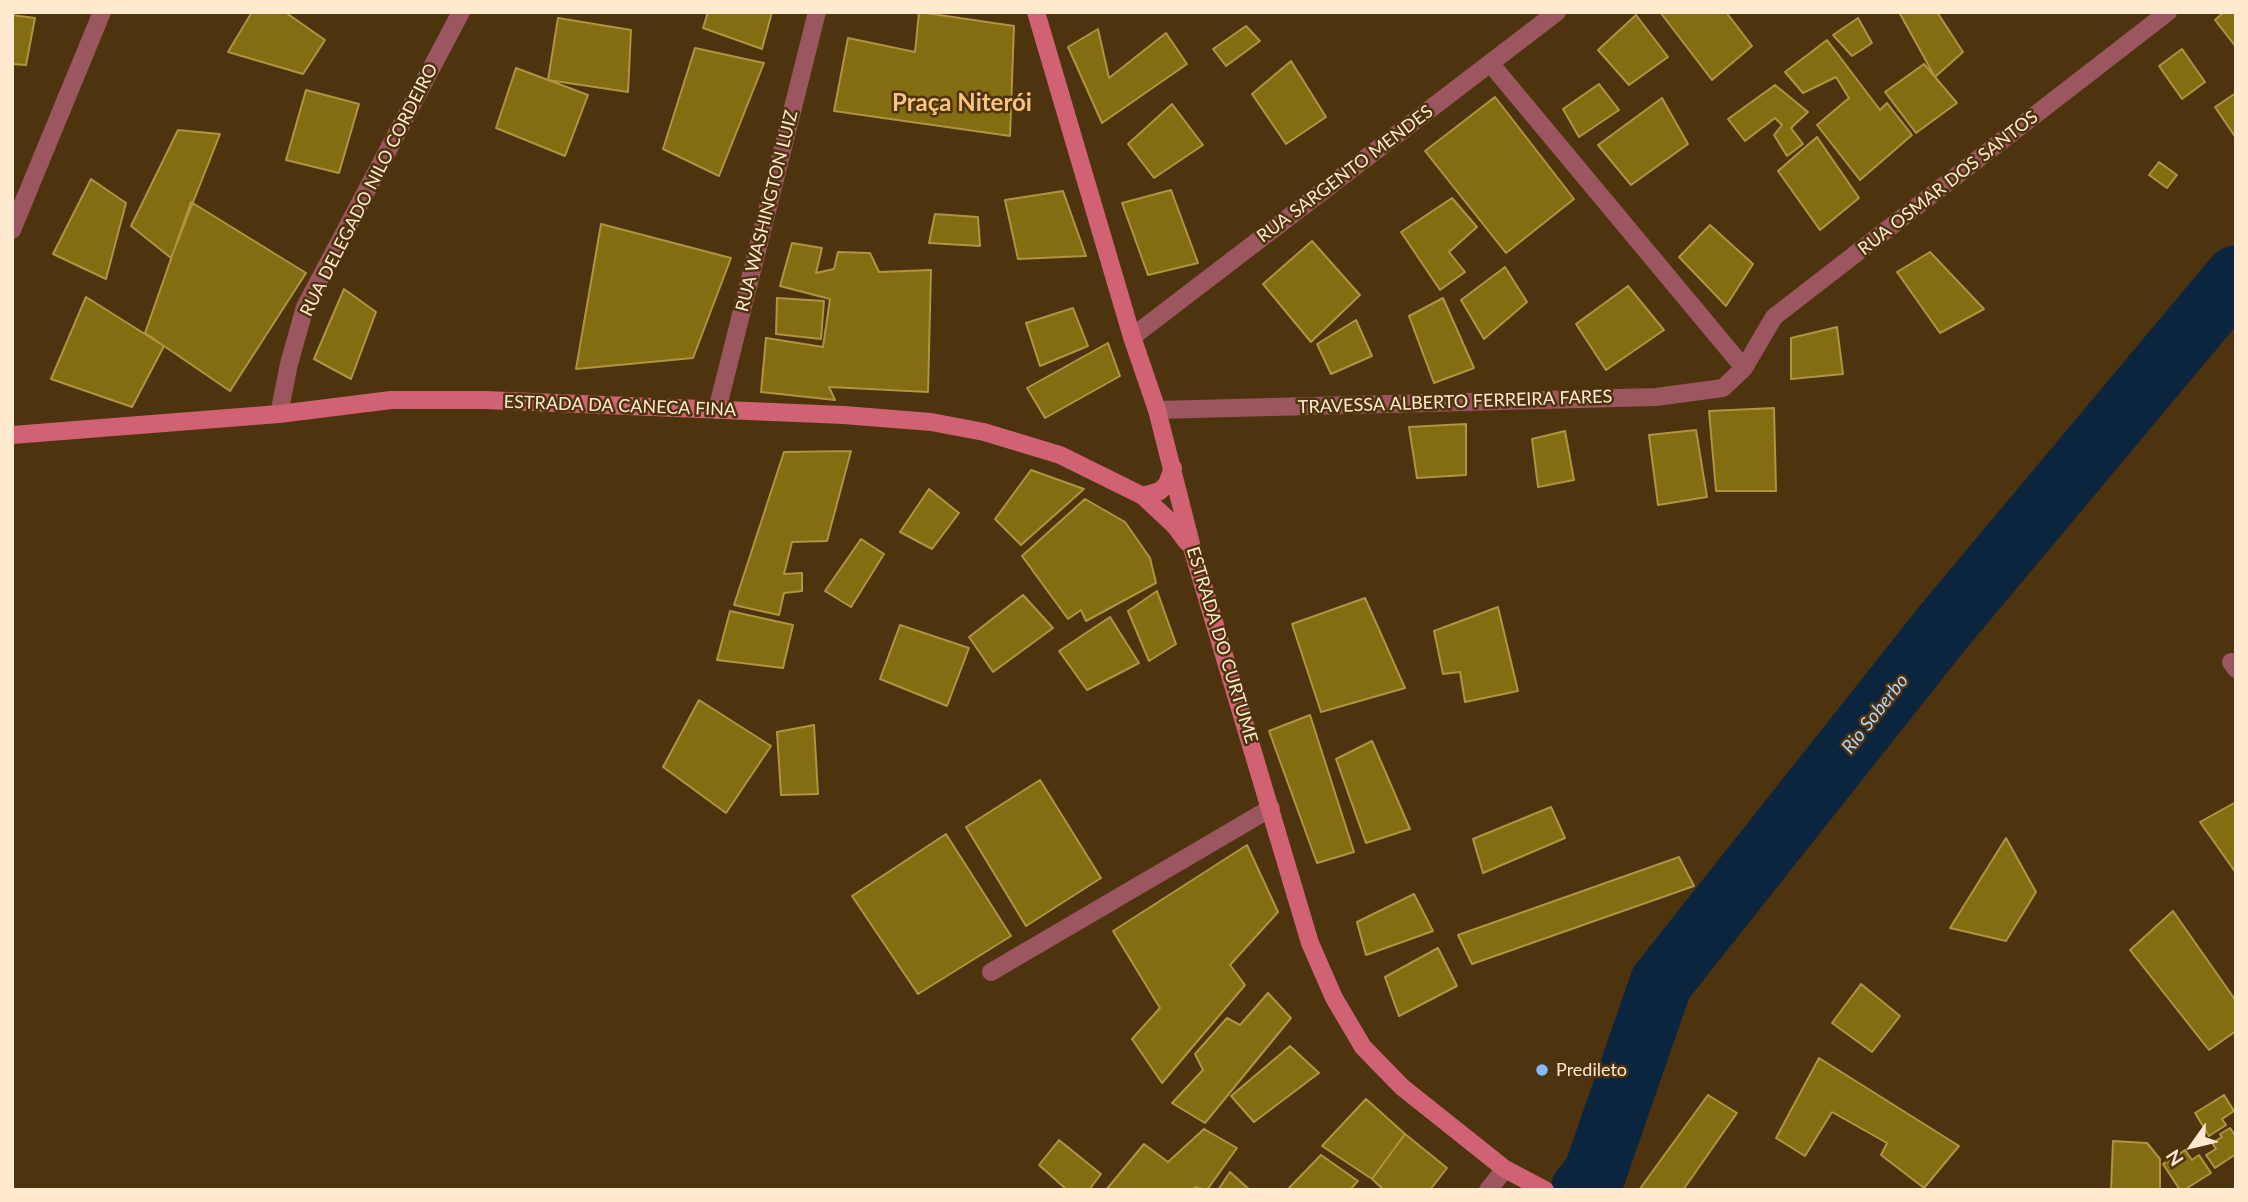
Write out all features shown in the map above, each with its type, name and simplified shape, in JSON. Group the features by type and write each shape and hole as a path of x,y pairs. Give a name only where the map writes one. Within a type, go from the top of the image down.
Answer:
{"street":[{"path":"12,230 102,12"},
{"name":"RUA DELEGADO NILO CORDEIRO","path":"279,414 305,307 461,12"},
{"name":"RUA WASHINGTON LUIZ","path":"717,410 817,12"},
{"name":"ESTRADA DO CURTUME","path":"1036,12 1132,337 1157,410 1192,548 1310,943 1334,998 1363,1047 1402,1087 1505,1169 1545,1190"},
{"name":"RUA SARGENTO MENDES","path":"1132,337 1557,12"},
{"name":"RUA OSMAR DOS SANTOS","path":"1744,368 1774,317 2168,12"},
{"path":"1490,63 1744,368"},
{"name":"TRAVESSA ALBERTO FERREIRA FARES","path":"1157,410 1656,397 1723,388 1744,368"},
{"name":"ESTRADA DA CANECA FINA","path":"12,435 279,414 404,400 485,400 844,415 931,422 984,432 1060,455 1143,496 1175,526 1192,548"},
{"path":"1143,496 1160,491 1167,484 1173,468"},
{"path":"991,972 1271,808"},
{"path":"1488,1190 1505,1169"}],"building":[{"path":"252,12 285,12 325,40 303,74 228,52"},
{"path":"708,12 772,12 762,49 703,28"},
{"path":"919,12 1014,26 1010,136 834,111 848,38 915,52"},
{"path":"1660,12 1726,12 1752,46 1712,80"},
{"path":"1899,12 1937,12 1963,52 1935,77"},
{"path":"2224,12 2236,12 2236,47 2215,20"},
{"path":"12,15 35,18 26,65 12,64"},
{"path":"1636,15 1668,57 1629,85 1598,50"},
{"path":"558,18 631,30 628,92 548,80"},
{"path":"1858,18 1872,43 1852,56 1833,35"},
{"path":"1246,26 1260,41 1226,66 1213,49"},
{"path":"1098,29 1109,78 1166,33 1187,64 1102,123 1068,47"},
{"path":"1827,40 1880,110 1887,103 1912,135 1860,180 1817,125 1849,98 1836,77 1803,93 1785,72"},
{"path":"695,48 764,63 719,176 663,149"},
{"path":"2182,49 2205,82 2182,99 2159,66"},
{"path":"1291,61 1326,117 1286,144 1252,94"},
{"path":"1924,64 1957,103 1916,133 1885,92"},
{"path":"516,68 588,95 565,156 496,128"},
{"path":"1599,84 1619,110 1579,137 1563,109"},
{"path":"1775,85 1808,112 1791,128 1803,144 1787,156 1774,135 1782,125 1775,118 1745,141 1728,119"},
{"path":"306,90 359,104 339,173 286,160"},
{"path":"2236,93 2236,138 2215,107"},
{"path":"1495,97 1574,199 1506,253 1425,151"},
{"path":"1662,98 1688,144 1631,185 1598,145"},
{"path":"1172,104 1203,145 1154,178 1128,144"},
{"path":"178,130 220,134 171,258 131,226"},
{"path":"1817,137 1859,198 1820,230 1778,171"},
{"path":"2159,162 2177,175 2167,188 2149,175"},
{"path":"91,179 126,203 106,279 53,254"},
{"path":"1171,190 1198,263 1148,275 1122,203"},
{"path":"1063,191 1086,256 1018,259 1005,200"},
{"path":"1452,198 1477,227 1449,252 1465,272 1440,290 1401,232"},
{"path":"191,202 306,273 230,391 145,333"},
{"path":"935,214 978,217 980,246 929,243"},
{"path":"601,224 731,258 693,358 576,369"},
{"path":"1710,225 1753,264 1726,306 1679,257"},
{"path":"1312,241 1360,295 1311,342 1263,284"},
{"path":"792,243 822,248 816,273 834,269 838,252 870,253 879,272 931,270 928,392 829,387 835,400 761,392 766,338 823,347 830,299 780,286"},
{"path":"1930,252 1984,309 1940,333 1897,272"},
{"path":"1505,267 1527,302 1484,339 1461,300"},
{"path":"1628,286 1664,330 1606,370 1576,324"},
{"path":"344,289 376,312 351,379 314,359"},
{"path":"86,297 164,346 132,407 51,379"},
{"path":"777,298 824,301 821,339 776,334"},
{"path":"1443,298 1474,368 1434,383 1409,316"},
{"path":"1073,308 1088,346 1040,366 1026,323"},
{"path":"1356,320 1372,356 1331,374 1317,344"},
{"path":"1837,327 1843,374 1791,379 1791,338"},
{"path":"1108,343 1120,376 1045,418 1027,388"},
{"path":"1774,408 1776,491 1716,491 1709,411"},
{"path":"1466,424 1466,475 1417,478 1409,427"},
{"path":"1696,430 1707,497 1658,505 1649,435"},
{"path":"1565,431 1574,480 1538,487 1532,439"},
{"path":"851,451 827,541 792,542 784,574 802,573 802,591 784,593 779,615 734,605 784,452"},
{"path":"1031,470 1084,489 1021,545 995,519"},
{"path":"929,489 959,513 932,549 900,532"},
{"path":"1085,499 1125,522 1150,558 1156,583 1086,621 1081,610 1068,619 1022,556"},
{"path":"861,539 884,554 851,607 825,591"},
{"path":"1157,591 1176,644 1149,661 1128,611"},
{"path":"1023,595 1053,628 993,672 969,637"},
{"path":"1365,598 1405,688 1321,712 1292,624"},
{"path":"1498,607 1518,691 1465,702 1460,672 1443,674 1434,631"},
{"path":"730,611 793,625 783,668 717,660"},
{"path":"1110,617 1139,663 1087,690 1059,651"},
{"path":"900,625 969,648 947,706 880,679"},
{"path":"699,700 771,746 726,813 663,767"},
{"path":"1310,715 1354,852 1317,863 1269,731"},
{"path":"814,725 818,794 781,795 777,732"},
{"path":"1372,741 1410,829 1366,843 1336,759"},
{"path":"1040,780 1101,878 1026,926 966,827"},
{"path":"2236,802 2236,873 2200,822"},
{"path":"1551,807 1565,838 1483,873 1473,839"},
{"path":"946,834 1011,936 918,994 852,896"},
{"path":"2006,838 2036,892 2006,941 1950,928"},
{"path":"1247,845 1278,912 1230,965 1245,985 1162,1083 1132,1039 1160,1008 1113,931"},
{"path":"1679,857 1694,886 1472,964 1458,935"},
{"path":"1414,894 1433,931 1366,955 1357,922"},
{"path":"2173,911 2236,1001 2236,1031 2209,1050 2130,950"},
{"path":"1438,948 1457,986 1399,1016 1385,977"},
{"path":"1861,984 1900,1016 1872,1052 1832,1023"},
{"path":"1268,993 1291,1018 1205,1123 1172,1103 1203,1070 1195,1054 1227,1018 1240,1025"},
{"path":"1290,1046 1319,1073 1254,1122 1231,1096"},
{"path":"1819,1058 1959,1146 1924,1188 1881,1155 1887,1143 1832,1112 1805,1156 1776,1138"},
{"path":"1708,1095 1737,1113 1683,1190 1639,1190"},
{"path":"2224,1095 2234,1111 2222,1119 2226,1125 2209,1136 2195,1113"},
{"path":"1366,1099 1405,1134 1372,1179 1322,1146"},
{"path":"2230,1128 2236,1137 2236,1154 2215,1168 2206,1155 2216,1149 2212,1143 2222,1137 2220,1134"},
{"path":"1204,1129 1237,1148 1207,1190 1195,1187 1193,1190 1106,1190 1144,1144 1168,1162"},
{"path":"1405,1134 1447,1168 1430,1190 1384,1190 1372,1179"},
{"path":"1059,1140 1101,1174 1089,1190 1067,1190 1039,1165"},
{"path":"2113,1141 2147,1143 2160,1159 2160,1190 2111,1190"},
{"path":"2185,1150 2192,1160 2199,1155 2211,1173 2180,1190 2163,1164"},
{"path":"1321,1155 1358,1181 1350,1190 1287,1190"},
{"path":"1230,1172 1250,1190 1218,1190"}],"waterway":[{"name":"Rio Soberbo","path":"1582,1190 1595,1173 1661,983 1944,626 2236,277"}],"place":[{"name":"Predileto","path":"1542,1070"}],"district":[{"name":"Praça Niterói","path":"962,103"}]}
